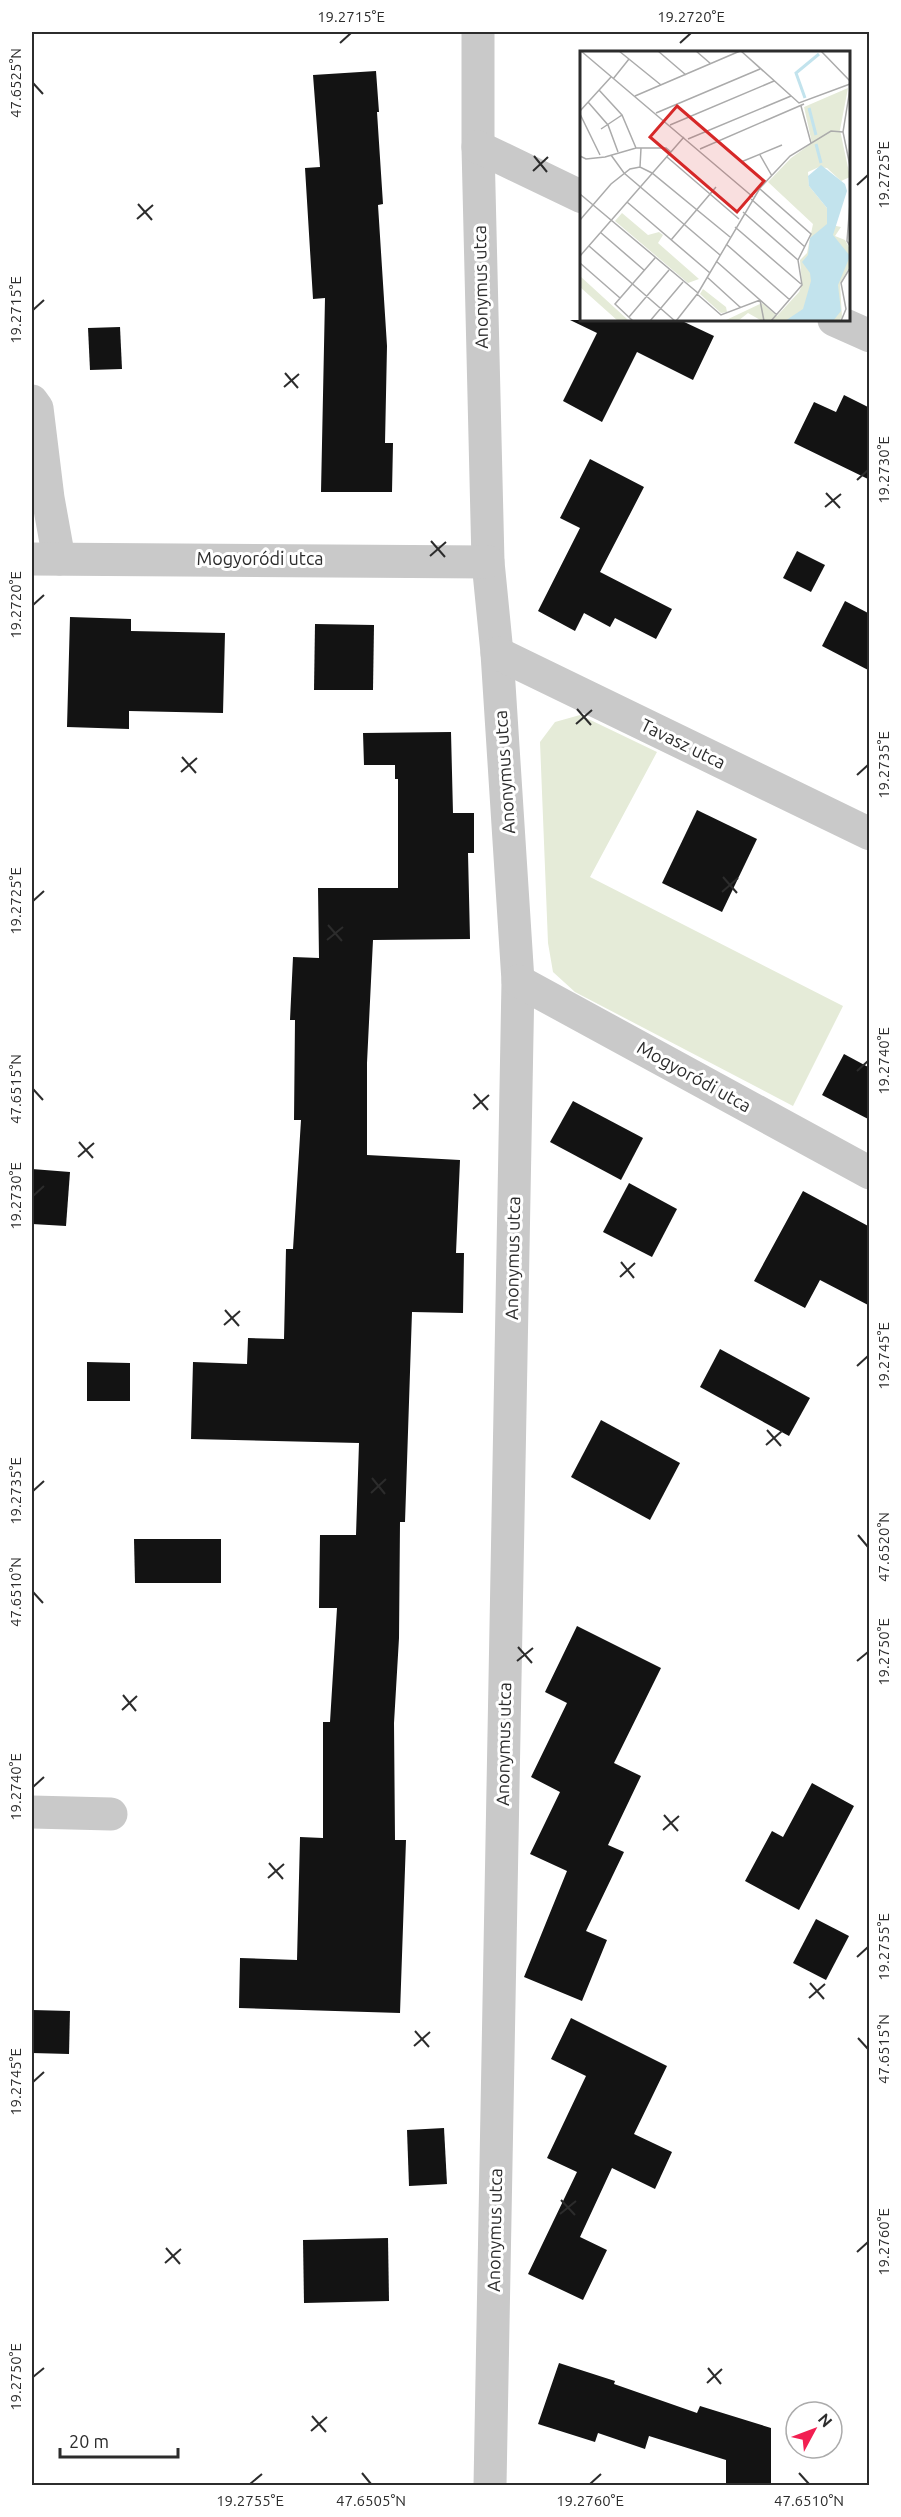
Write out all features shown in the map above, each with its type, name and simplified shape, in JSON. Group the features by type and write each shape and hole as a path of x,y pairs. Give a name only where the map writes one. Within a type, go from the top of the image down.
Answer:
{"street":[{"name":"Anonymus utca","path":"478,32 478,147 488,561 497,653 518,981 490,2486"},
{"path":"478,147 580,196"},
{"path":"836,321 870,336"},
{"path":"32,401 38,408 48,498 45,559"},
{"name":"Mogyoródi utca","path":"45,559 488,561"},
{"name":"Tavasz utca","path":"497,653 870,834"},
{"name":"Mogyoródi utca","path":"518,981 870,1173"},
{"path":"32,1812 111,1814"}],"green space":[{"path":"580,715 657,752 590,877 843,1006 793,1106 575,992 553,972 548,943 540,742 555,722"}],"building":[{"path":"376,71 383,204 378,205 387,346 385,443 393,443 392,492 321,492 325,298 313,299 305,168 320,167 313,75"},
{"path":"570,320 682,321 714,336 693,380 637,352 602,422 563,401 597,333"},
{"path":"120,327 122,369 90,370 88,328"},
{"path":"844,395 870,408 870,480 794,443 814,402 836,412"},
{"path":"590,459 644,487 600,572 672,609 656,639 615,618 610,627 584,613 575,631 538,611 580,528 560,518"},
{"path":"797,551 825,565 811,592 783,578"},
{"path":"845,601 870,614 870,671 822,646"},
{"path":"70,617 131,619 131,631 225,633 223,713 129,711 129,729 67,727"},
{"path":"315,624 374,625 373,690 314,690"},
{"path":"451,732 453,813 474,813 474,853 468,853 470,939 373,940 367,1063 367,1155 460,1160 456,1253 464,1253 463,1313 412,1312 405,1522 400,1522 399,1638 394,1723 395,1840 406,1840 400,2013 239,2008 240,1958 297,1960 300,1837 323,1838 323,1722 330,1722 337,1608 319,1608 320,1535 356,1535 359,1443 191,1439 193,1362 247,1364 248,1338 284,1339 286,1249 293,1249 301,1120 294,1120 295,1020 290,1020 293,957 319,958 318,888 398,888 398,779 395,779 395,765 364,765 363,733"},
{"path":"697,810 757,839 722,912 662,883"},
{"path":"844,1054 870,1068 870,1120 822,1095"},
{"path":"573,1101 643,1138 621,1180 550,1142"},
{"path":"32,1169 70,1172 66,1226 32,1224"},
{"path":"629,1183 677,1209 652,1257 603,1232"},
{"path":"803,1191 870,1227 870,1306 820,1280 805,1308 754,1281"},
{"path":"720,1349 810,1398 789,1436 700,1387"},
{"path":"87,1362 130,1363 130,1401 87,1401"},
{"path":"601,1420 680,1463 650,1520 571,1477"},
{"path":"134,1539 221,1539 221,1583 135,1583"},
{"path":"577,1626 661,1668 614,1763 641,1776 608,1845 624,1852 586,1931 607,1940 582,2001 524,1977 567,1871 530,1854 560,1792 531,1777 567,1703 545,1692"},
{"path":"812,1783 854,1806 799,1910 745,1881 772,1831 783,1837"},
{"path":"816,1919 849,1936 826,1980 793,1963"},
{"path":"32,2010 70,2011 69,2054 32,2053"},
{"path":"571,2018 667,2066 634,2134 672,2152 655,2189 612,2168 580,2237 607,2250 583,2300 528,2274 577,2172 547,2158 586,2076 551,2059"},
{"path":"444,2128 447,2184 409,2186 407,2130"},
{"path":"388,2238 389,2301 304,2303 303,2240"},
{"path":"559,2363 615,2381 614,2384 697,2413 700,2406 771,2428 771,2486 726,2486 726,2460 649,2436 645,2449 598,2433 595,2442 538,2424"}]}
